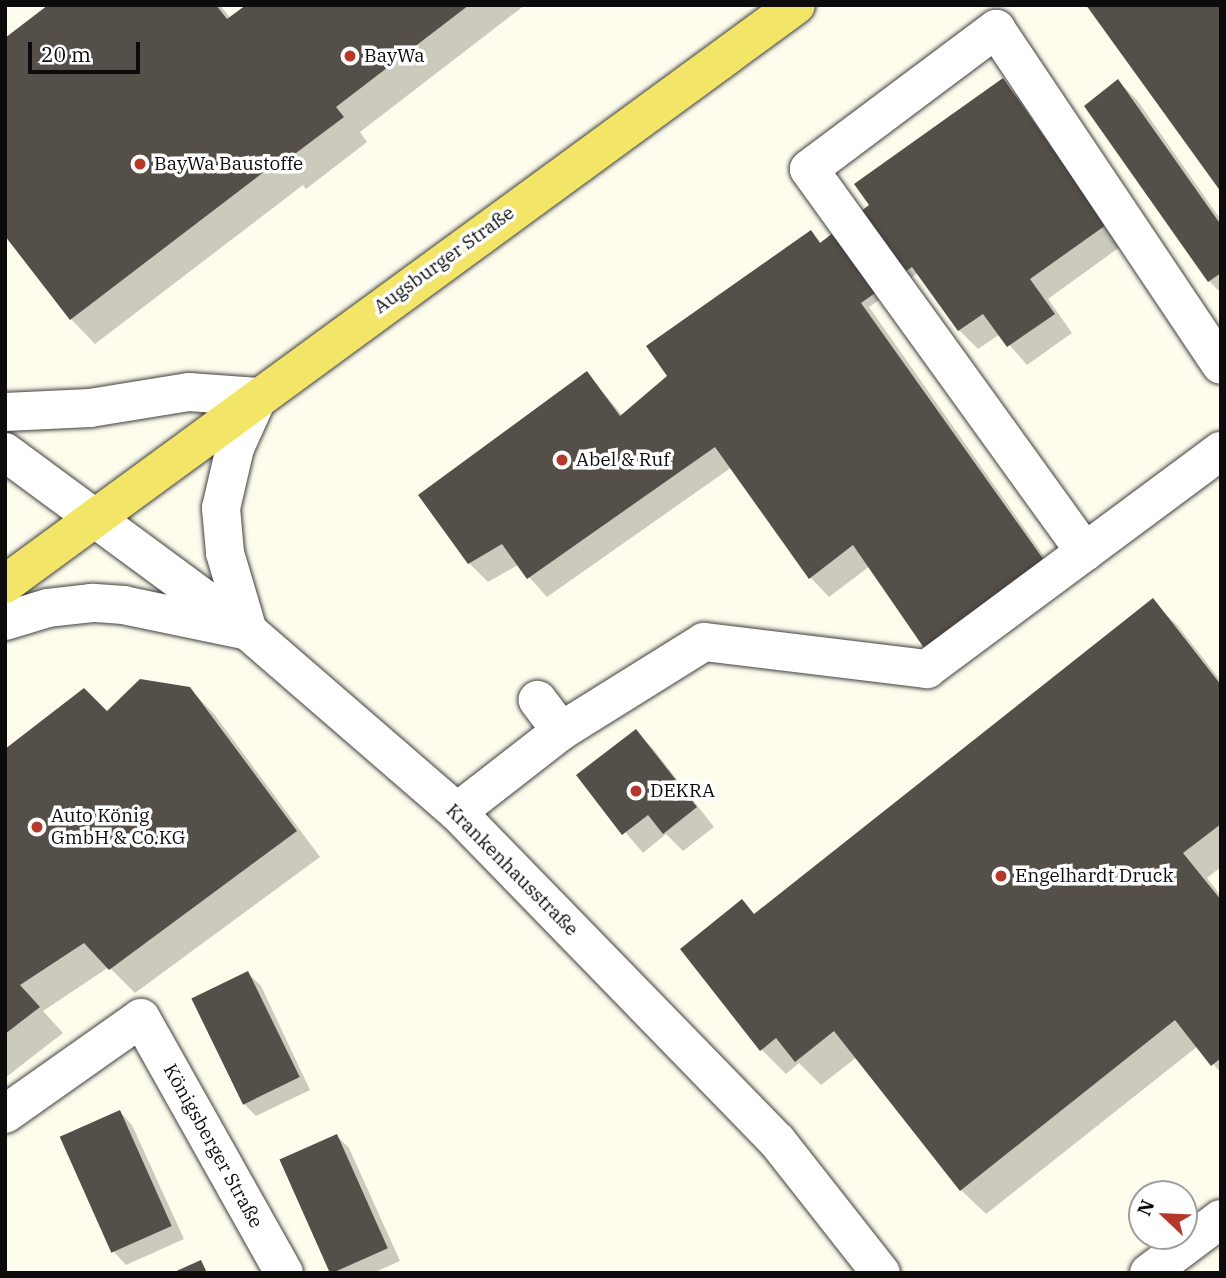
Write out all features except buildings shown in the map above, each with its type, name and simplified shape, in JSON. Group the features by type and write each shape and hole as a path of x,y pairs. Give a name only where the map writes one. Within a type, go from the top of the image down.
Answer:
{"main road":[{"name":"Augsburger Straße","path":"5,584 796,5"}],"street":[{"path":"1085,552 809,169 996,29 1221,365"},
{"path":"5,412 90,408 189,392 257,397 235,448 221,508 225,553 248,631 124,605 84,603 48,608 5,621"},
{"path":"457,812 561,731 704,642 927,669 1221,451"},
{"path":"5,452 95,518"},
{"name":"Krankenhausstraße","path":"95,518 248,631 457,812 777,1141 881,1273"},
{"path":"538,700 561,731"},
{"name":"Königsberger Straße","path":"5,1114 141,1018 284,1273"},
{"path":"1149,1273 1221,1219"}],"place":[{"name":"BayWa","path":"350,56"},
{"name":"BayWa Baustoffe","path":"140,164"},
{"name":"Abel & Ruf","path":"562,460"},
{"name":"DEKRA","path":"636,791"},
{"name":"Auto König GmbH & Co.KG","path":"37,827"},
{"name":"Engelhardt Druck","path":"1001,876"}]}
